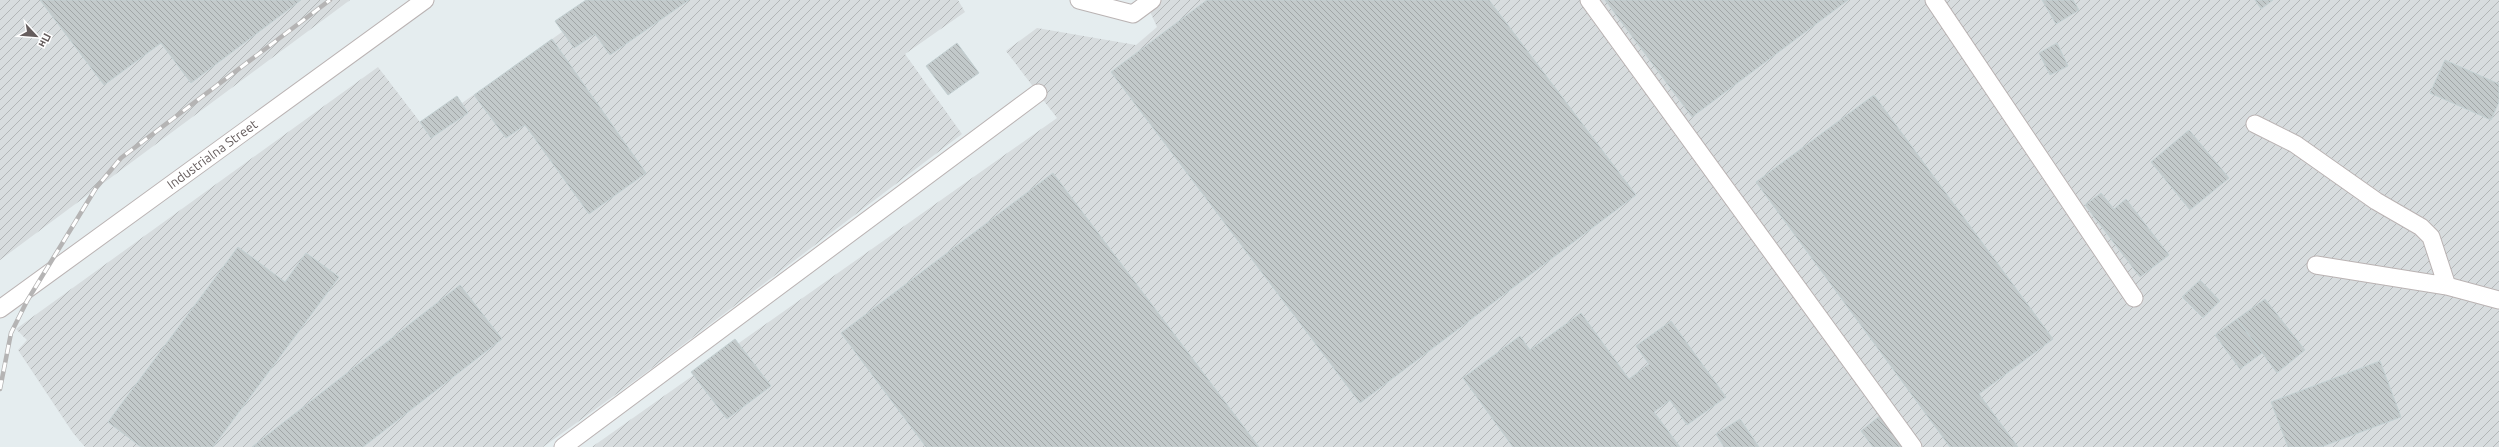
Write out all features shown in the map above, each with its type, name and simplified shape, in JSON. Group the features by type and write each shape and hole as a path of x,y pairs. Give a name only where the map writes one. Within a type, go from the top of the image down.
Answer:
{"street":[{"name":"Industrialna Street","path":"0,309 425,0"},
{"path":"1079,0 1133,14 1152,0"},
{"path":"1588,0 1913,447"},
{"path":"1934,0 2134,298"},
{"path":"563,447 1038,93"},
{"path":"2255,124 2295,144 2376,201 2421,227 2431,238 2447,286"},
{"path":"2316,265 2447,286 2499,300"}],"shaded area":[{"path":"0,0 350,0 0,260"},
{"path":"586,0 958,0 965,12 905,54 962,134 644,374 543,447 85,447 73,433 18,350 27,340 16,329 378,67 420,122 457,96 462,103 562,32 555,21"},
{"path":"1139,0 2499,0 2499,447 592,447 1057,118 1006,51 1037,28 1136,45 1157,27 1147,5"}],"building":[{"path":"40,0 301,0 191,83 161,43 104,85"},
{"path":"586,0 689,0 610,55 595,34 574,48 555,21"},
{"path":"1207,0 1489,0 1636,195 1360,403 1111,72"},
{"path":"1605,0 1848,0 1692,117"},
{"path":"2042,0 2073,0 2079,10 2056,24"},
{"path":"2255,0 2273,0 2261,9"},
{"path":"552,39 646,173 589,214 525,125 506,138 474,95"},
{"path":"957,43 979,73 948,95 926,66"},
{"path":"2057,43 2068,66 2050,75 2039,53"},
{"path":"2445,60 2499,84 2499,102 2491,120 2430,93"},
{"path":"1874,95 2053,339 1979,394 2018,447 1950,447 1756,182"},
{"path":"457,96 468,113 431,138 420,122"},
{"path":"2189,130 2229,178 2190,210 2151,162"},
{"path":"1053,173 1259,447 926,447 841,333"},
{"path":"2101,193 2114,209 2126,199 2169,255 2140,277 2085,205"},
{"path":"238,247 285,282 306,253 339,277 213,447 141,447 108,422"},
{"path":"2200,280 2220,301 2203,318 2182,297"},
{"path":"460,285 502,339 363,447 252,447"},
{"path":"2265,299 2305,350 2277,373 2237,319"},
{"path":"1581,313 1629,379 1649,364 1636,346 1671,321 1726,397 1687,425 1670,400 1654,412 1680,447 1513,447 1463,378 1520,336 1530,350"},
{"path":"2237,319 2262,353 2240,369 2215,335"},
{"path":"735,339 771,386 727,419 691,372"},
{"path":"2380,361 2401,417 2321,447 2288,447 2271,402"},
{"path":"1881,415 1905,447 1873,447 1861,431"},
{"path":"1740,419 1759,447 1724,447 1716,434"}],"railway":[{"path":"0,389 11,333 27,301 96,188 121,158 330,0"}]}
